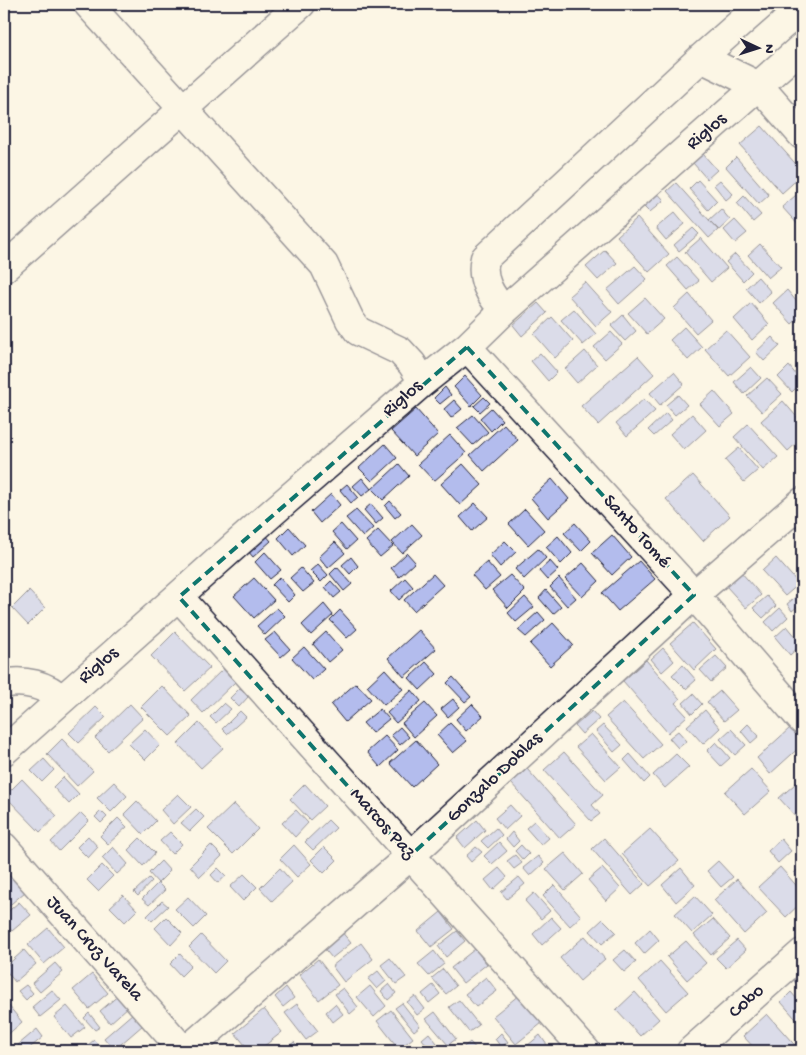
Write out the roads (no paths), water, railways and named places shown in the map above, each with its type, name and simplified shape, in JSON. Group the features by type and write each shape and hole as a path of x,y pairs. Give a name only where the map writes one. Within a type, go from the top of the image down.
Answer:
{"street":[{"path":"88,4 324,265 350,320 358,331 400,351 412,364 423,382"},
{"path":"4,268 301,4"},
{"path":"505,310 494,301 484,277 483,266 485,258 762,4"},
{"name":"Riglos","path":"4,751 273,512 423,382 467,347 505,310 802,47"},
{"path":"701,58 759,86 802,135"},
{"name":"Santo Tomé","path":"467,347 694,596 802,720"},
{"name":"Gonzalo Doblas","path":"185,1051 410,856 694,596 802,502"},
{"name":"Marcos Paz","path":"178,597 586,1051"},
{"path":"4,684 15,681 27,683 54,691 61,699"},
{"name":"Juan Cruz Varela","path":"4,847 185,1051"},
{"name":"Cobo","path":"691,1051 802,953"}]}
